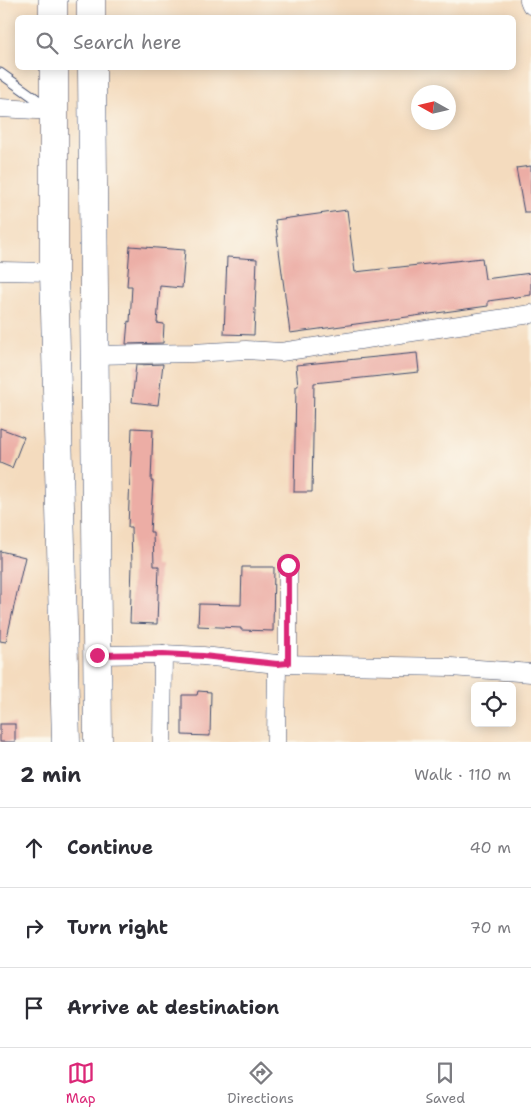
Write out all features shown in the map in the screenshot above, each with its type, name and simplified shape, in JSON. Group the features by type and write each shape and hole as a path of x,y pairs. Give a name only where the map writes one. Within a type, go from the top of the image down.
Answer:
{"highway":[{"path":"54,0 54,15"},
{"path":"91,0 91,15"},
{"path":"54,70 54,272 66,742"},
{"path":"92,70 98,742"},
{"path":"54,176 92,176"}],"street":[{"path":"530,0 531,5"},
{"path":"0,108 54,111"},
{"path":"0,271 54,272"},
{"path":"95,355 246,350 281,352 531,314"},
{"path":"276,742 288,565"},
{"path":"162,742 163,654"},
{"path":"97,655 163,654 282,663 451,667 531,673"}],"lane":[{"path":"0,73 54,111"}],"building":[{"path":"531,166 531,212 524,212 516,168"},
{"path":"347,210 355,272 482,258 485,279 531,273 531,295 488,301 488,306 290,333 275,220"},
{"path":"130,246 185,250 182,288 160,286 157,323 164,324 163,343 126,344 128,321 130,322 132,286 127,286"},
{"path":"227,257 257,259 254,335 224,334"},
{"path":"417,353 419,372 314,383 312,492 294,492 296,386 298,386 296,365"},
{"path":"163,364 158,405 132,402 136,365"},
{"path":"0,428 24,437 12,468 0,463"},
{"path":"132,428 153,429 151,481 153,481 150,532 153,532 154,566 159,566 157,624 130,623 132,565 131,527 128,527"},
{"path":"0,551 25,557 6,642 0,641"},
{"path":"242,567 274,567 273,631 198,626 199,604 241,605"},
{"path":"198,691 211,692 210,736 182,735 182,695 197,695"},
{"path":"0,724 15,724 15,742 0,742"}],"route":[{"path":"97,655 163,654 203,656 277,664 288,663 288,565"}]}
